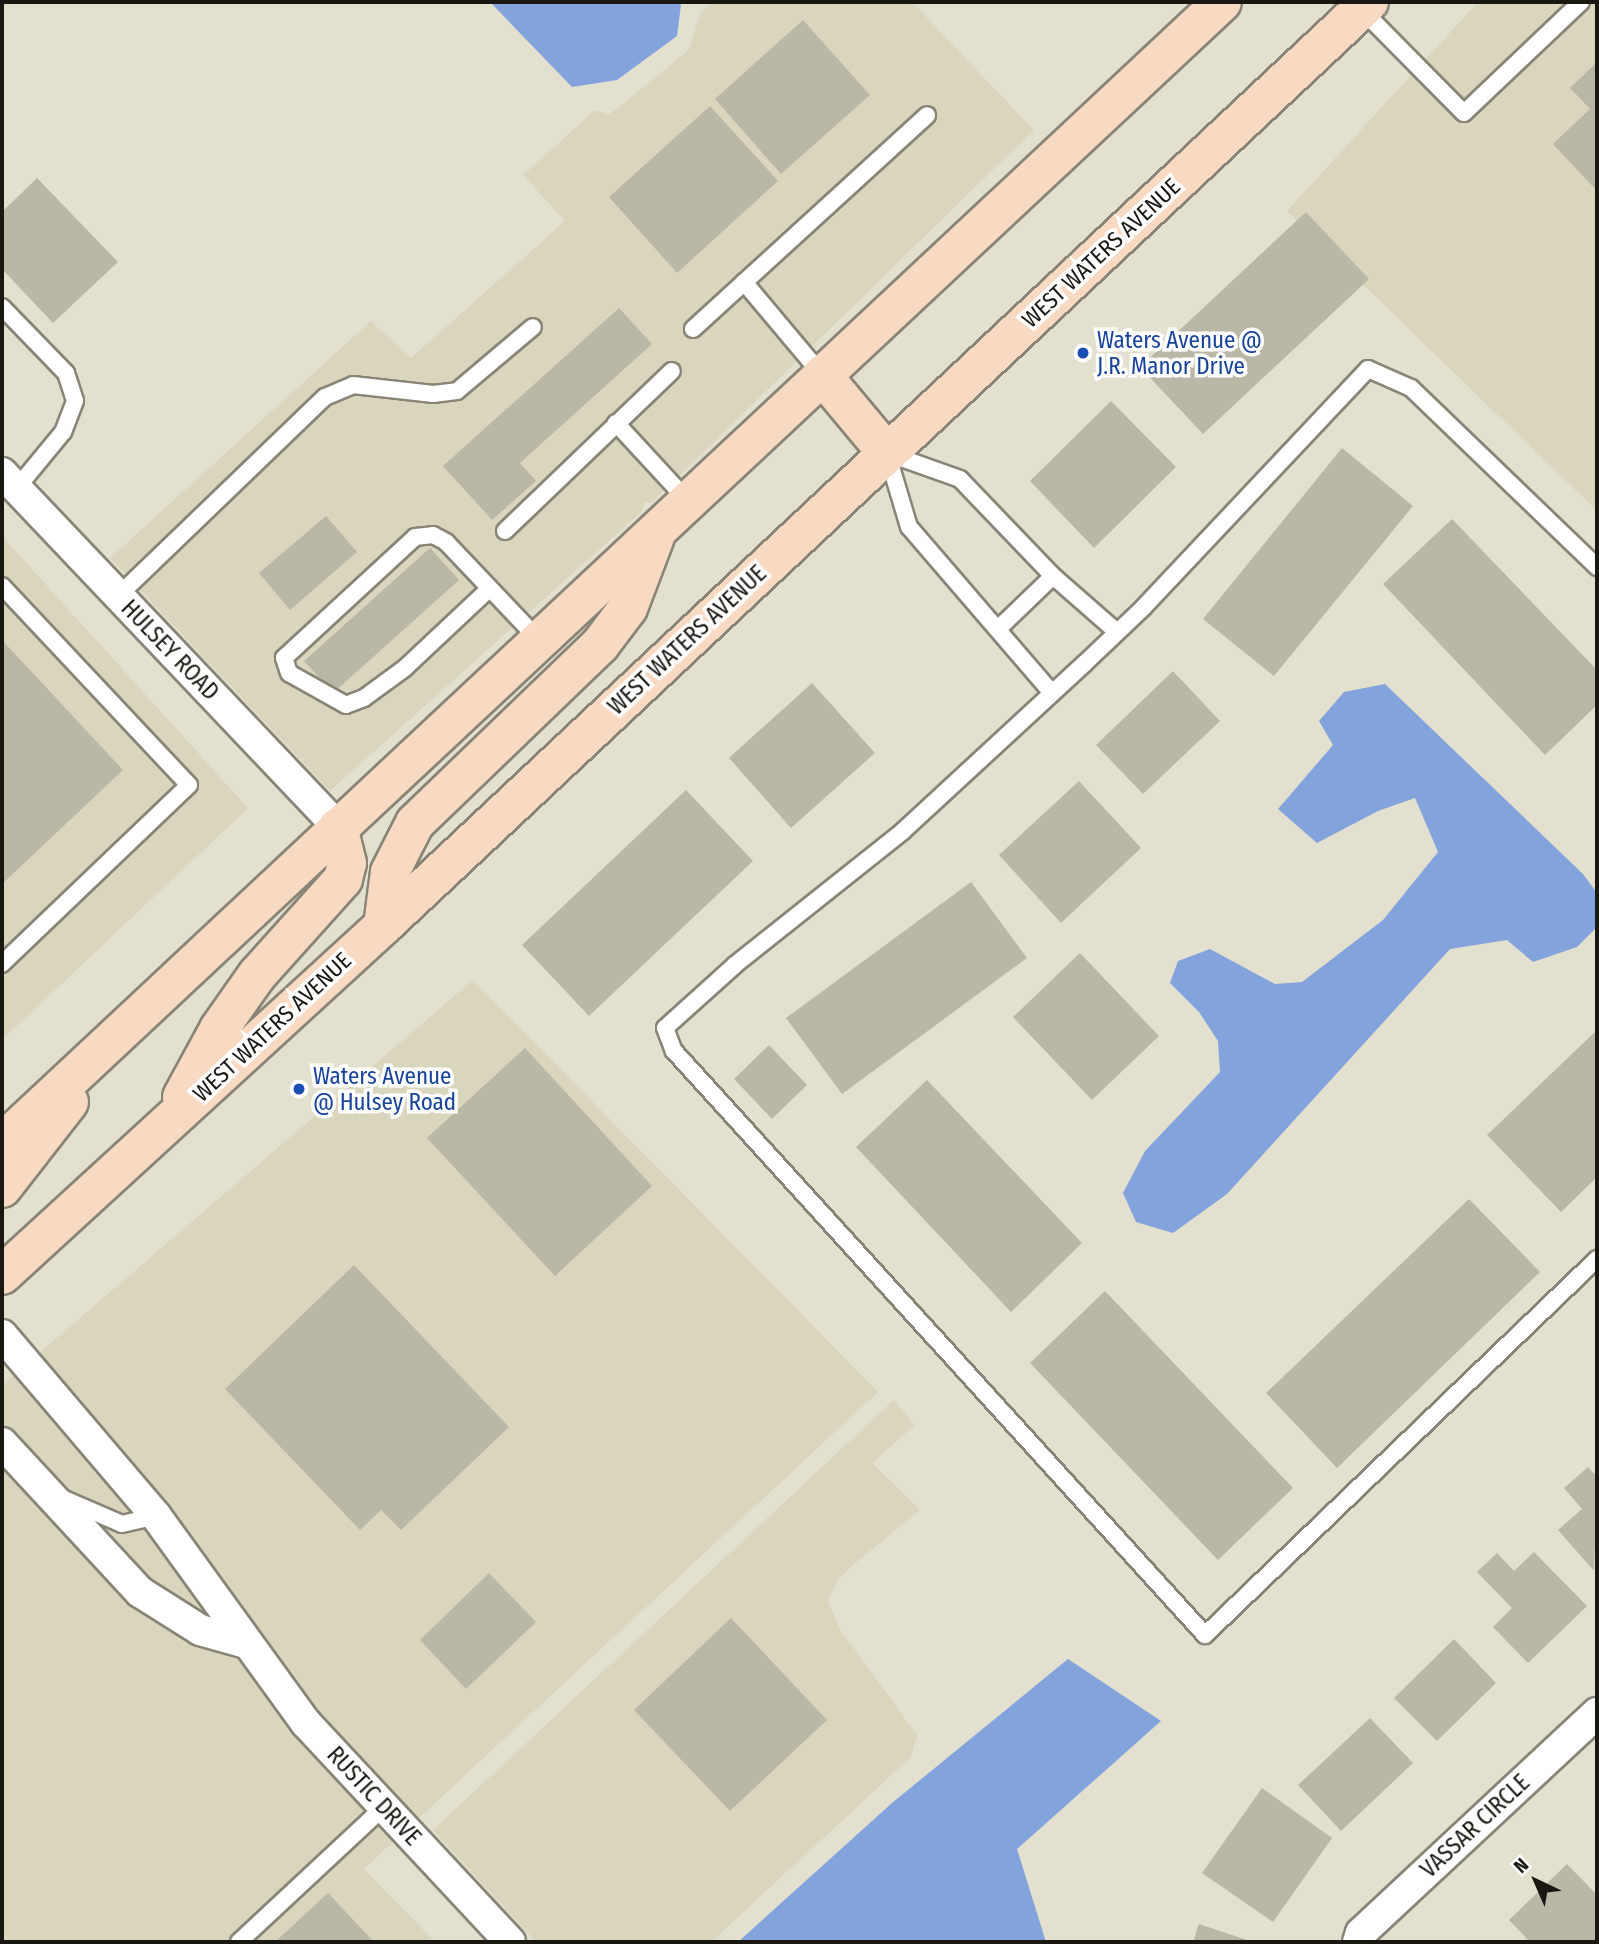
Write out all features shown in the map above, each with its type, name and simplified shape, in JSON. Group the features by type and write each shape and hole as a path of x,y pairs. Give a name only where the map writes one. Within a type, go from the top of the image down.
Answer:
{"main road":[{"path":"2,1143 1222,2"},
{"name":"WEST WATERS AVENUE","path":"2,1275 383,926 1361,4"},
{"path":"822,375 887,453"},
{"path":"383,926 390,872 415,823 600,645 628,608 658,528"},
{"path":"167,1124 219,1029 257,975 342,879 347,863 338,827"},
{"path":"2,1188 39,1145 111,1039"}],"street":[{"name":"HULSEY ROAD","path":"9,481 338,827"},
{"name":"RUSTIC DRIVE","path":"2,1335 156,1516 306,1723 510,1942"},
{"path":"2,1443 140,1592 200,1630 246,1643"},
{"name":"VASSAR CIRCLE","path":"1358,1942 1361,1933 1597,1713"}],"lane":[{"path":"1361,4 1464,113 1581,2"},
{"path":"693,329 927,115"},
{"path":"744,282 822,375"},
{"path":"2,307 65,373 75,401 64,432 9,481"},
{"path":"118,596 325,397 353,385 433,394 457,391 533,327"},
{"path":"1597,568 1411,388 1368,369 1117,632 1052,693 902,832 735,965 665,1028 674,1051 1205,1635 1597,1259"},
{"path":"505,531 671,370"},
{"path":"616,423 688,500"},
{"path":"887,453 960,479 1053,576 1117,632"},
{"path":"887,453 909,527 999,628 1052,693"},
{"path":"489,589 405,668 365,698 346,705 326,698 289,673 284,659 415,537 433,535 446,542 538,639"},
{"path":"999,628 1053,576"},
{"path":"2,586 189,785 2,964"},
{"path":"47,1491 122,1524 156,1516"},
{"path":"239,1942 384,1806"}],"shaded area":[{"path":"711,2 912,2 1034,130 651,503 645,501 641,512 330,791 110,558 371,321 411,358 565,221 523,175 595,110 609,114 689,50 700,14"},
{"path":"1478,2 1597,2 1597,511 1287,211"},
{"path":"2,536 248,808 2,1040"},
{"path":"473,980 878,1392 364,1869 435,1942 2,1942 2,1385"},
{"path":"894,1400 915,1425 872,1463 920,1510 854,1564 837,1581 828,1601 839,1628 917,1735 911,1757 711,1942 536,1942 433,1830"}],"water":[{"path":"490,2 675,2 681,5 677,36 617,80 572,87"},
{"path":"1385,684 1583,874 1597,893 1597,927 1577,947 1533,962 1507,940 1450,949 1227,1194 1173,1233 1136,1222 1123,1193 1145,1151 1220,1072 1218,1041 1199,1012 1170,983 1178,961 1210,949 1275,984 1302,982 1383,920 1438,852 1415,798 1378,811 1317,843 1278,809 1333,745 1319,721 1344,692"},
{"path":"1068,1659 1161,1721 1017,1849 1046,1942 738,1942 892,1803"}],"building":[{"path":"803,20 870,95 781,174 715,99"},
{"path":"1597,62 1597,191 1553,144 1590,109 1570,88"},
{"path":"710,106 778,181 677,273 609,197"},
{"path":"37,178 118,262 53,323 2,269 2,212"},
{"path":"1306,212 1369,279 1203,434 1140,367"},
{"path":"619,308 652,344 520,463 536,481 492,520 443,466"},
{"path":"1111,401 1176,467 1094,548 1030,481"},
{"path":"1342,448 1413,506 1274,676 1203,619"},
{"path":"326,516 357,552 290,610 259,573"},
{"path":"1452,519 1597,670 1597,705 1545,755 1383,584"},
{"path":"430,548 459,580 333,693 304,661"},
{"path":"2,640 123,770 2,884"},
{"path":"1173,671 1220,721 1143,794 1096,745"},
{"path":"812,683 875,753 791,828 729,758"},
{"path":"1079,781 1141,848 1061,923 999,855"},
{"path":"686,790 753,861 589,1016 522,945"},
{"path":"971,882 1027,958 842,1094 786,1018"},
{"path":"1080,953 1159,1036 1092,1100 1013,1017"},
{"path":"1597,1030 1597,1177 1561,1212 1487,1135"},
{"path":"769,1045 807,1085 772,1119 734,1079"},
{"path":"525,1048 652,1186 555,1276 427,1138"},
{"path":"927,1080 1082,1243 1011,1312 856,1147"},
{"path":"1469,1199 1540,1272 1337,1468 1266,1393"},
{"path":"354,1265 509,1427 401,1530 381,1510 360,1530 225,1389"},
{"path":"1105,1291 1293,1488 1218,1560 1030,1363"},
{"path":"1588,1467 1597,1477 1594,1571 1558,1530 1582,1509 1564,1488"},
{"path":"1534,1552 1587,1606 1528,1663 1493,1627 1512,1608 1477,1572 1497,1553 1514,1571"},
{"path":"489,1573 536,1622 466,1689 420,1640"},
{"path":"731,1618 827,1720 730,1811 634,1710"},
{"path":"1454,1639 1496,1683 1437,1741 1394,1698"},
{"path":"1370,1718 1413,1763 1341,1831 1298,1785"},
{"path":"1262,1788 1332,1838 1273,1922 1202,1873"},
{"path":"1567,1864 1597,1895 1597,1942 1530,1942 1509,1920"},
{"path":"328,1893 374,1942 275,1942"},
{"path":"1199,1924 1253,1942 1193,1942"}],"place":[{"name":"Waters Avenue @ J.R. Manor Drive","path":"1083,353"},
{"name":"Waters Avenue @ Hulsey Road","path":"299,1089"}]}
